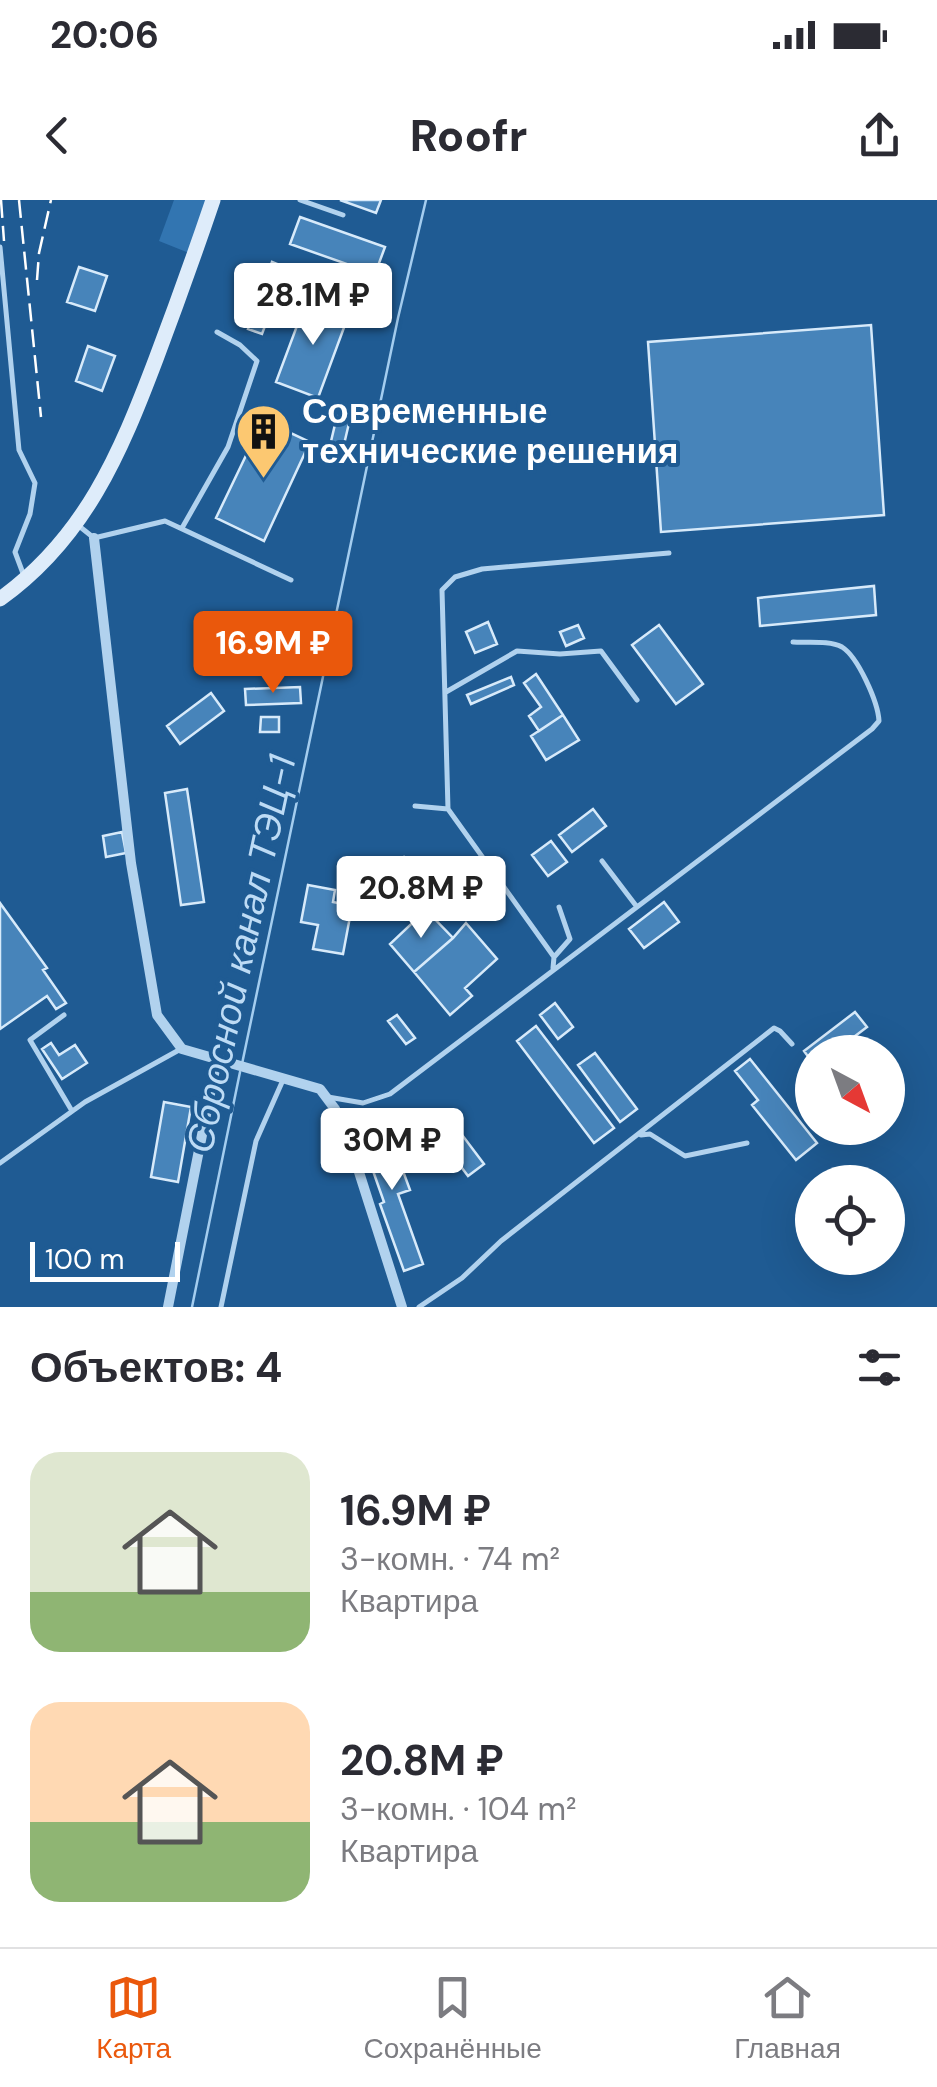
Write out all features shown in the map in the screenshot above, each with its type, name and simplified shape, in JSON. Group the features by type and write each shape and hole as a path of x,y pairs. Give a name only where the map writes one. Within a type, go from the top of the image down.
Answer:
{"main road":[{"path":"0,599 52,554 94,496 131,426 213,200"}],"street":[{"path":"94,538 131,863 156,1015 182,1049 320,1089 335,1109 351,1147 402,1307"},
{"path":"168,1307 222,1060"}],"lane":[{"path":"300,200 343,215"},
{"path":"0,246 19,450 35,483 30,514 15,552 25,579"},
{"path":"182,528 228,447 257,362 240,345 217,332"},
{"path":"77,524 94,538 165,522 291,580"},
{"path":"554,958 448,809 442,590 454,577 482,569 669,553"},
{"path":"325,1096 362,1103 390,1094 872,729 879,721 878,713 852,655 840,644 793,642"},
{"path":"446,692 517,651 601,651 638,700"},
{"path":"415,806 448,809"},
{"path":"602,861 637,907"},
{"path":"552,971 554,958 570,940 559,907"},
{"path":"64,1014 30,1040 72,1110"},
{"path":"419,1307 462,1278 501,1242 774,1028 792,1044"},
{"path":"0,1163 72,1110 182,1049"},
{"path":"221,1307 256,1141 284,1077"},
{"path":"638,1136 650,1134 685,1156 747,1142"}],"shaded area":[{"path":"174,200 207,200 189,253 159,241"}],"building":[{"path":"340,200 381,200 376,213"},
{"path":"300,217 385,247 375,274 290,244"},
{"path":"272,262 287,268 262,334 248,329"},
{"path":"79,267 107,276 95,311 67,302"},
{"path":"307,299 349,314 318,398 276,382"},
{"path":"871,325 884,515 661,532 648,342"},
{"path":"88,346 115,356 102,391 76,381"},
{"path":"337,416 350,419 341,457 328,454"},
{"name":"Современные технические решения","path":"263,420 310,442 264,541 216,518"},
{"path":"874,586 876,615 760,626 758,598"},
{"path":"488,622 497,644 475,653 466,632"},
{"path":"578,625 584,638 566,646 560,632"},
{"path":"659,625 703,684 676,704 632,645"},
{"path":"536,674 563,715 539,731 529,716 541,707 524,683"},
{"path":"511,677 514,685 471,704 467,695"},
{"path":"300,687 301,703 246,705 245,689"},
{"path":"211,693 224,711 180,744 167,726"},
{"path":"563,715 579,740 546,760 531,736"},
{"path":"261,717 279,717 279,732 260,732"},
{"path":"187,789 204,902 181,905 165,793"},
{"path":"593,809 606,826 572,852 559,835"},
{"path":"122,832 126,853 106,857 103,836"},
{"path":"551,841 567,862 548,876 532,855"},
{"path":"404,857 416,871 384,901 371,888"},
{"path":"458,861 469,872 445,894 434,882"},
{"path":"308,885 335,890 333,902 352,906 343,954 313,949 318,925 301,922"},
{"path":"664,902 679,922 644,948 629,929"},
{"path":"0,903 47,968 43,970 66,1003 56,1009 47,996 0,1029"},
{"path":"426,910 453,938 414,972 390,944"},
{"path":"466,923 497,959 465,988 472,996 450,1015 414,972"},
{"path":"555,1003 573,1027 558,1039 540,1015"},
{"path":"855,1012 867,1027 856,1035 825,1035"},
{"path":"397,1015 415,1038 406,1044 388,1021"},
{"path":"536,1026 614,1128 594,1143 517,1041"},
{"path":"51,1043 59,1055 75,1045 87,1063 62,1079 42,1049"},
{"path":"595,1053 637,1109 620,1122 578,1065"},
{"path":"750,1059 795,1115 795,1145 815,1145 796,1160 752,1105 758,1100 735,1071"},
{"path":"164,1102 191,1107 178,1182 151,1177"},
{"path":"444,1111 484,1164 468,1176 428,1123"},
{"path":"386,1125 410,1190 398,1194 423,1264 404,1271 360,1134"}],"waterway":[{"name":"Сбросной канал ТЭЦ-1","path":"242,1064 426,200"},
{"name":"Сбросной канал ТЭЦ-1","path":"192,1307 240,1072"}],"railway":[{"path":"1,200 4,241"},
{"path":"19,200 41,417"},
{"path":"37,280 51,200"}],"place":[{"name":"Современные технические решения","path":"263,480"}]}
